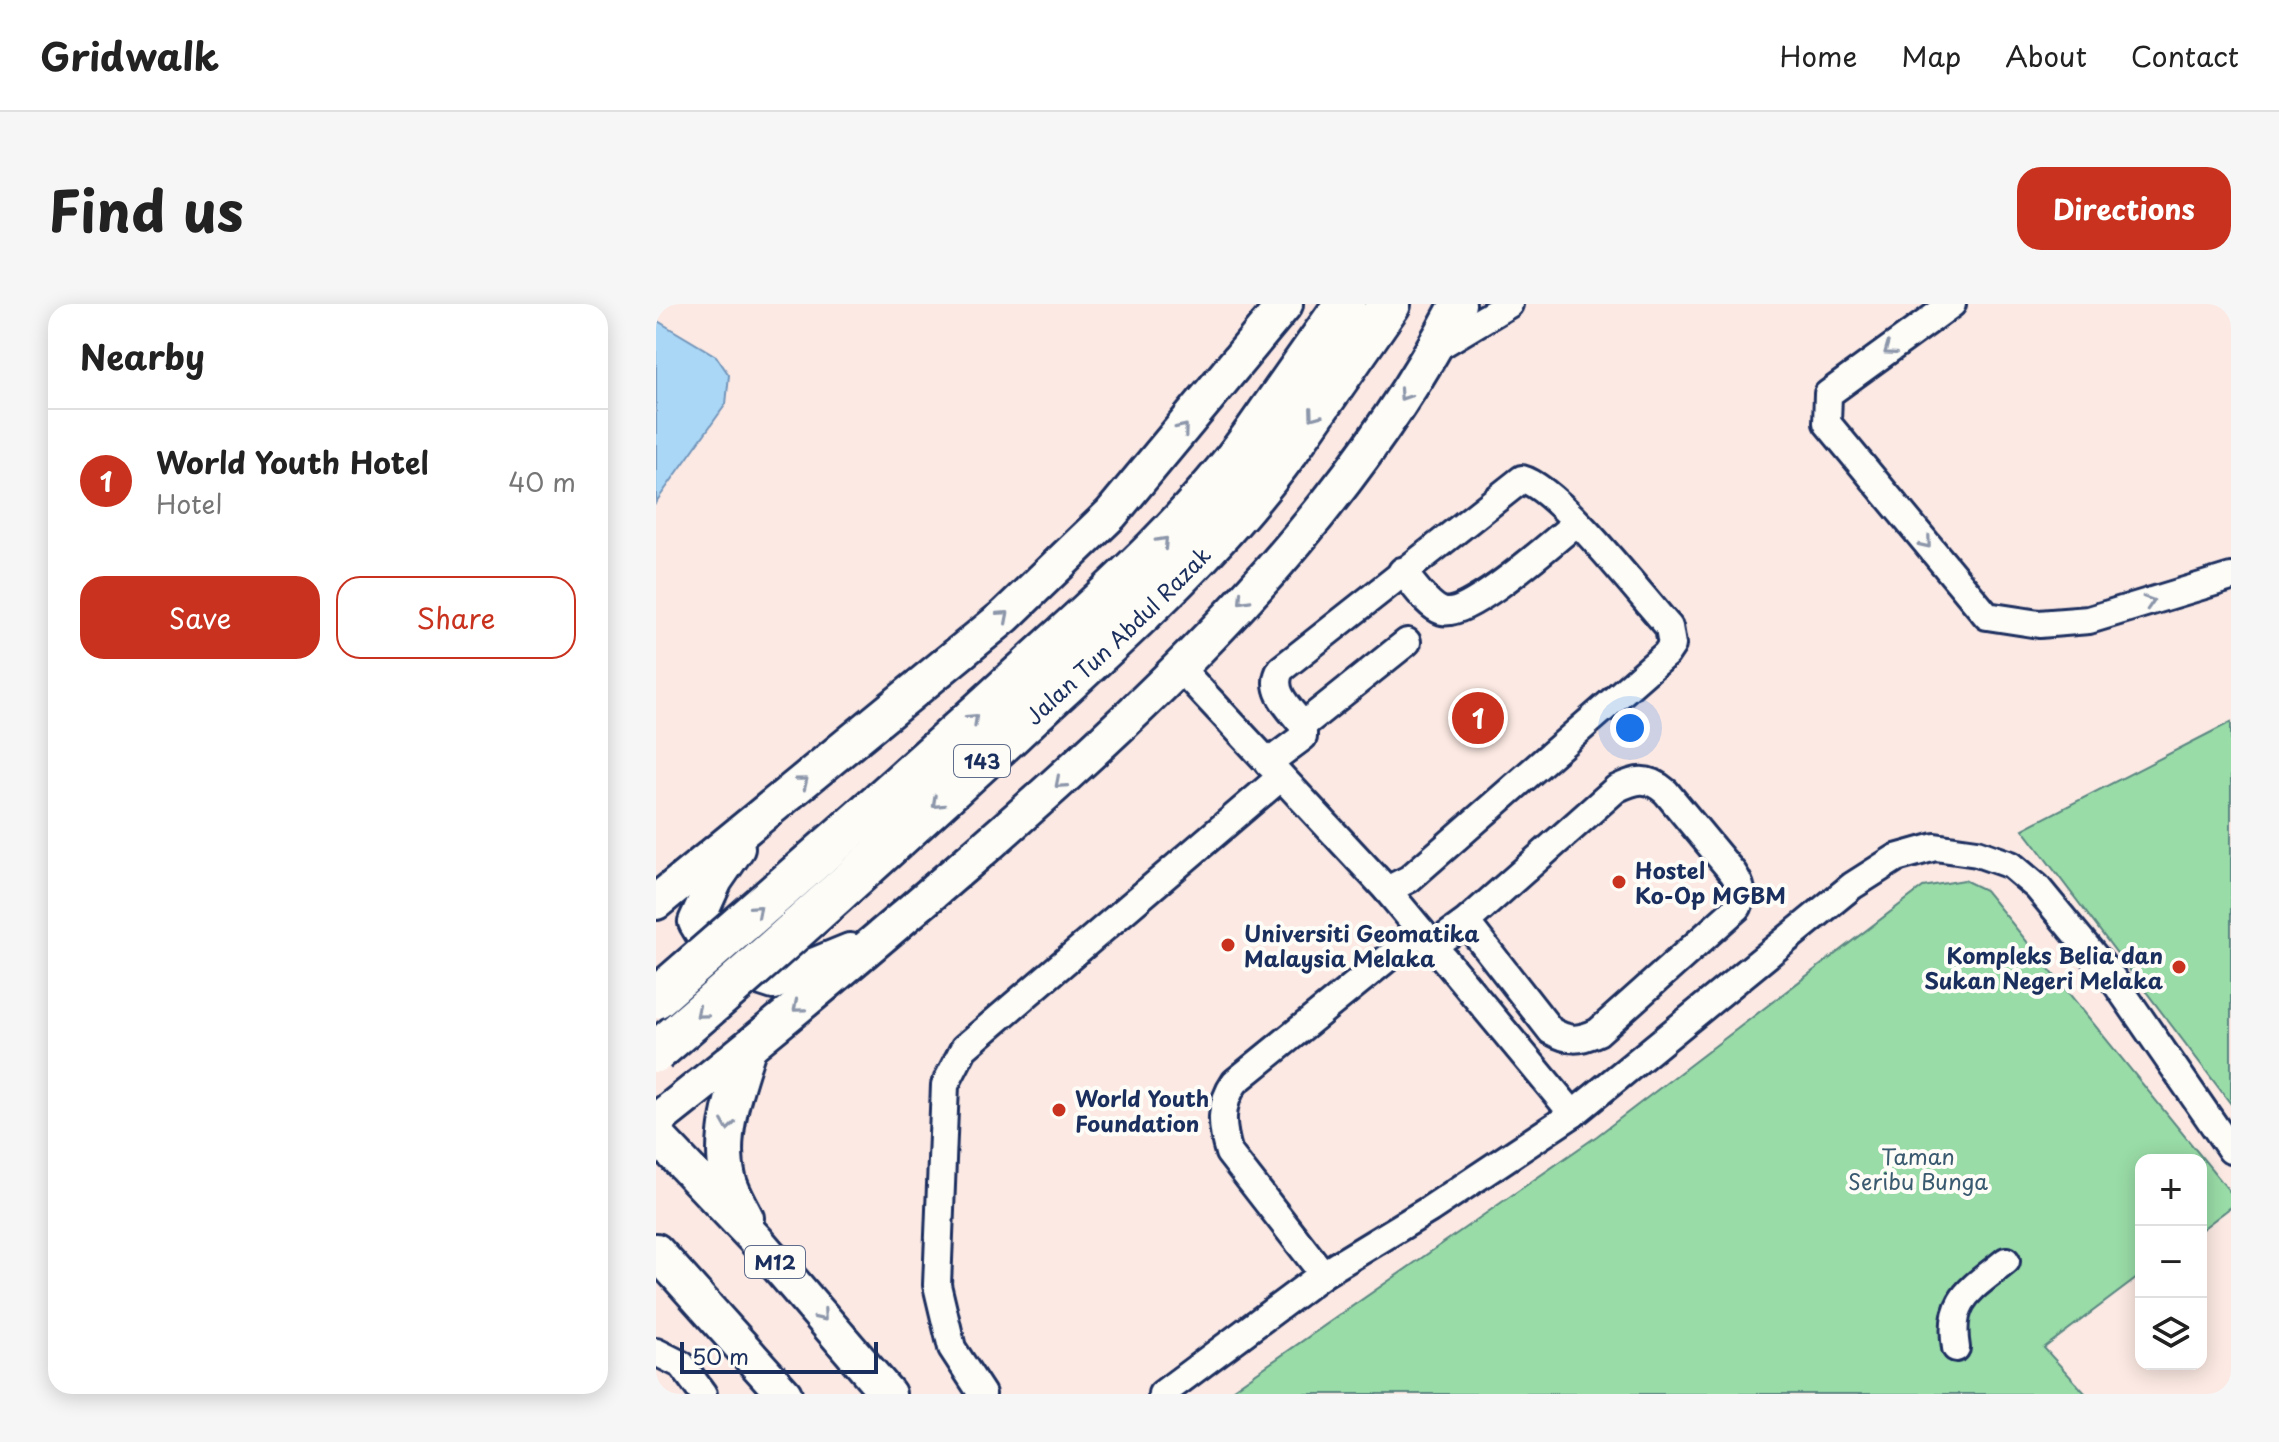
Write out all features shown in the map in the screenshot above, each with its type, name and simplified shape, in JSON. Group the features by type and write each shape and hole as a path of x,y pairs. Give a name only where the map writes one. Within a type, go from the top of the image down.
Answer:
{"highway":[{"name":"Jalan Tun Abdul Razak","path":"656,1052 786,941 1114,640 1252,500 1270,443 1345,304"},
{"name":"Jalan Tun Abdul Razak","path":"656,998 898,787 1154,552 1218,483 1270,443 1390,304"}],"main road":[{"path":"656,902 1005,616 1111,514 1285,304"},
{"path":"656,1121 748,1049 1092,755 1180,668 1287,551 1372,442 1434,349 1458,304"},
{"path":"754,822 715,880 696,922 722,965 774,982 880,938"},
{"path":"748,1049 732,1101 726,1140 728,1178 756,1240"},
{"name":"M12","path":"656,1135 756,1240 888,1394"},
{"path":"656,1251 784,1394"},
{"path":"656,1283 700,1300"}],"street":[{"path":"1434,349 1509,304"},
{"path":"1952,304 1828,394 1827,423 1987,616 2039,624 2089,620 2231,577"},
{"path":"982,1394 952,1348 937,1285 945,1085 964,1048 1275,770 1303,737 1303,725 1277,692 1276,677 1281,669 1522,479 1534,482 1576,523 1669,627 1672,645 1666,654 1409,879 1387,890"},
{"path":"1402,571 1443,612 1457,610 1501,583 1576,523"},
{"path":"1303,725 1407,642"},
{"path":"1180,668 1387,890 1573,1114"},
{"path":"1323,1274 1229,1153 1223,1133 1226,1095 1235,1082 1427,939 1466,922 1616,789 1635,779 1654,781 1666,792 1741,885 1742,897 1738,907 1598,1032 1584,1039 1567,1040 1551,1031 1466,922"},
{"path":"1162,1394 1323,1274 1430,1209 1573,1114 1852,886 1896,858 1935,847 1977,853 2011,865 2037,887 2113,979 2231,1150"},
{"path":"1956,1348 1952,1324 1958,1301 2006,1261"},
{"path":"656,1352 682,1365 703,1394"}],"green space":[{"name":"Kompleks Belia dan Sukan Negeri Melaka","path":"2231,722 2231,1104 2023,829"},
{"name":"Taman Seribu Bunga","path":"1964,880 1985,890 2199,1154 2135,1154 2135,1280 2044,1348 2086,1394 1226,1394 1597,1136 1923,887"},
{"name":"Taman Seribu Bunga","path":"2207,1163 2231,1193 2231,1207 2207,1225"}],"water":[{"path":"656,320 716,356 729,375 726,404 656,502"}],"place":[{"name":"World Youth Hotel","path":"1478,718"},
{"name":"Hostel Ko-Op MGBM","path":"1619,882"},
{"name":"Universiti Geomatika Malaysia Melaka","path":"1228,945"},
{"name":"Kompleks Belia dan Sukan Negeri Melaka","path":"2179,967"},
{"name":"World Youth Foundation","path":"1059,1110"}]}
